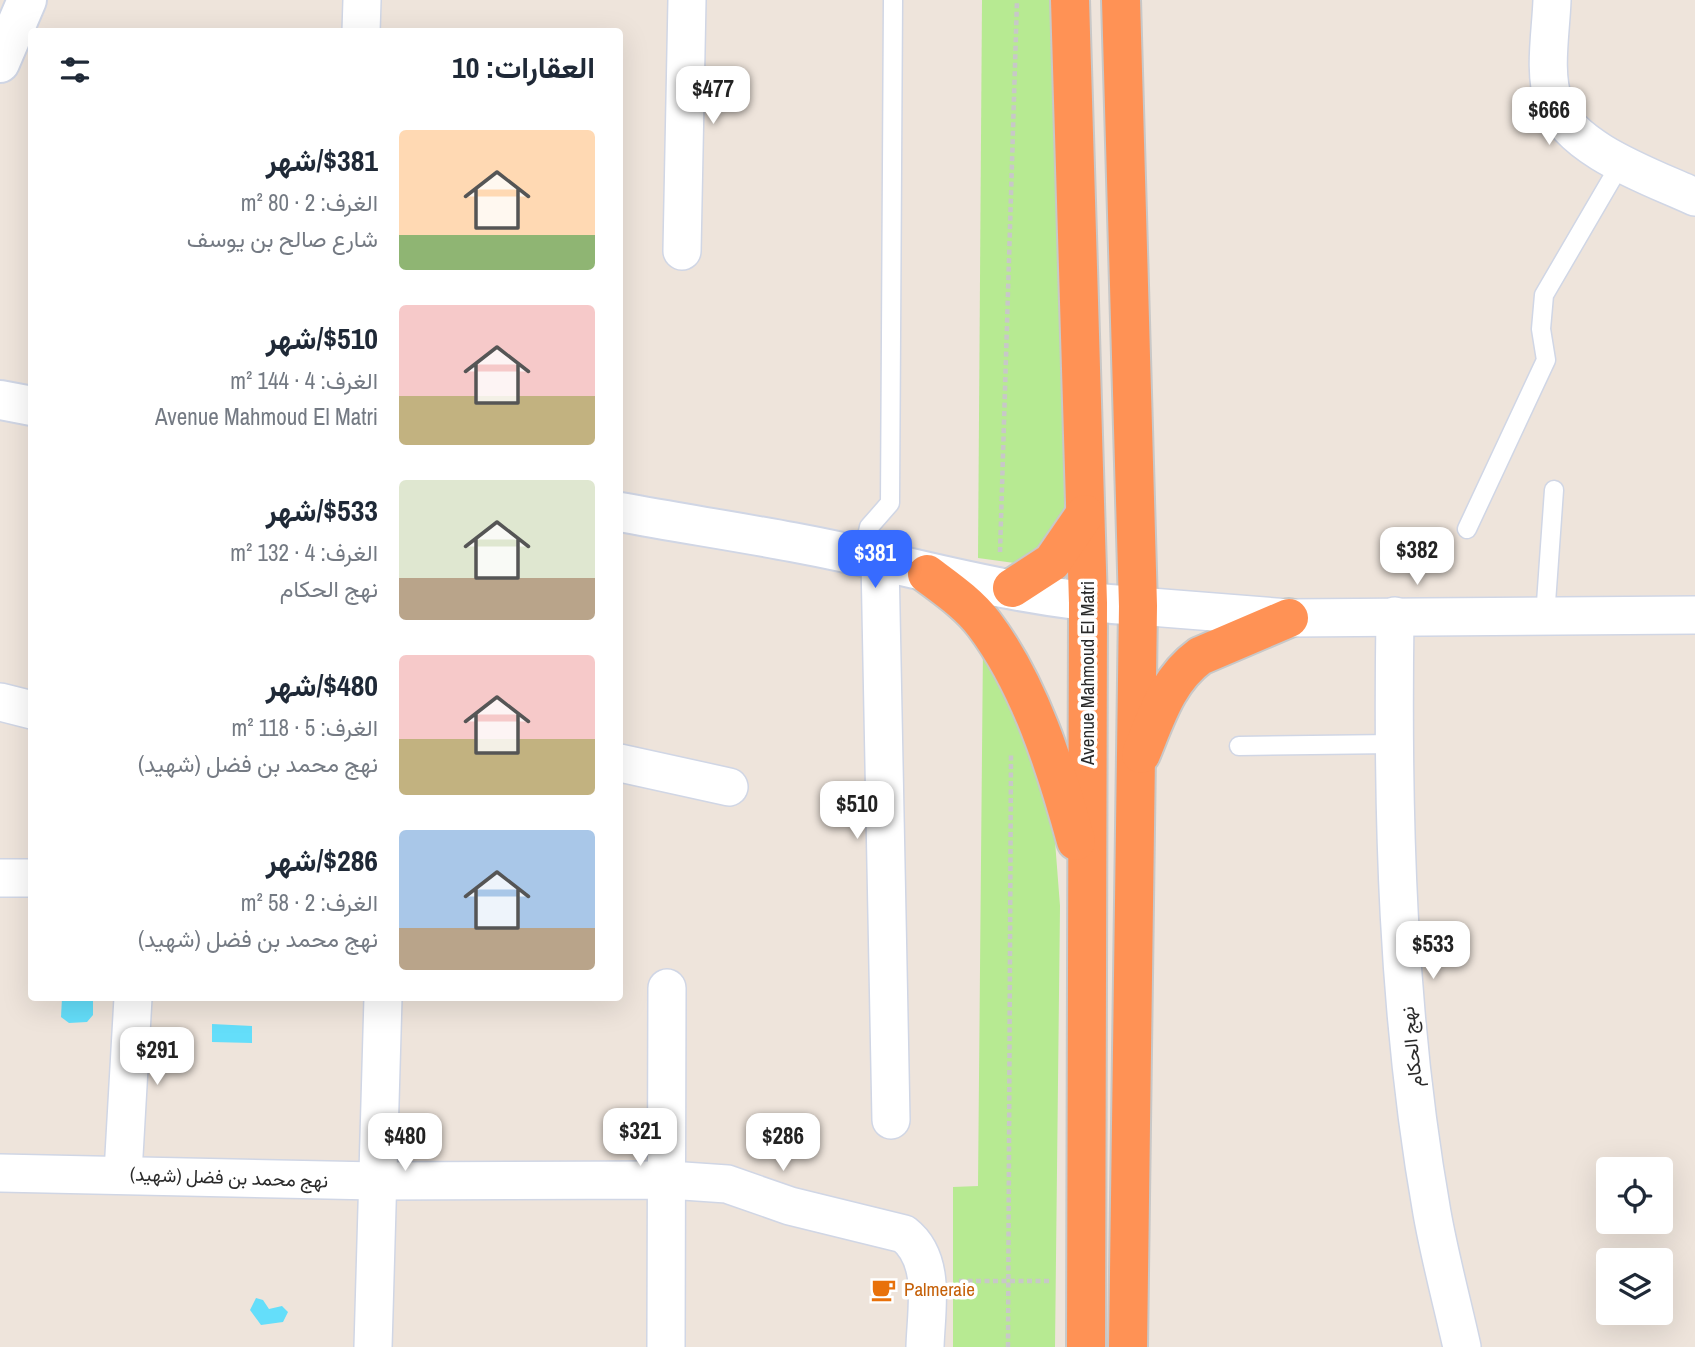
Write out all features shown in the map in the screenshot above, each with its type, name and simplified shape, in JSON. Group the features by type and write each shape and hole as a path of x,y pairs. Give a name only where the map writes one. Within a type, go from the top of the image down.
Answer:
{"highway":[{"name":"Avenue Mahmoud El Matri","path":"1070,0 1088,603 1086,1347"},
{"path":"1121,0 1138,606 1129,1347"},
{"path":"1012,589 1052,562 1084,514"},
{"path":"927,574 982,622 1004,654 1051,761 1087,884"},
{"path":"1134,772 1173,682 1187,666 1210,652 1289,618"}],"street":[{"path":"0,63 27,0"},
{"path":"361,28 362,0"},
{"path":"682,251 687,0"},
{"path":"1552,0 1549,83 1554,103 1565,122 1583,139 1620,163 1695,197"},
{"path":"0,400 28,405"},
{"path":"623,513 871,559 927,574 1088,603 1289,618 1695,615"},
{"path":"871,559 891,1120"},
{"name":"نهج الحكام","path":"1395,616 1394,744 1402,963 1414,1085 1432,1213 1462,1347"},
{"path":"0,702 28,709"},
{"path":"623,764 729,787"},
{"path":"0,878 28,878"},
{"path":"666,1347 669,1180 667,988"},
{"path":"123,1173 133,1001"},
{"path":"373,1347 383,1001"},
{"name":"نهج محمد بن فضل (شهيد)","path":"0,1173 123,1173 376,1181 669,1180 727,1184 790,1206 904,1234 916,1244 925,1263 925,1347"}],"lane":[{"path":"871,559 869,527 890,503 893,0"},
{"path":"1467,529 1546,360 1541,329 1544,295 1620,163"},
{"path":"1545,617 1554,490"},
{"path":"1239,746 1394,744"}],"path":[{"path":"926,1281 1086,1281"}],"green space":[{"path":"982,0 1063,0 1064,512 1029,565 978,558"},
{"path":"983,645 1028,733 1053,815 1060,906 1055,1347 953,1347 953,1187 978,1186"}],"water":[{"path":"62,1001 93,1001 93,1015 87,1022 69,1023 61,1017"},
{"path":"212,1024 252,1026 252,1043 212,1042"},
{"path":"256,1298 263,1300 269,1309 282,1306 288,1312 283,1322 261,1325 250,1310"}],"place":[{"name":"Palmeraie","path":"884,1289"}]}
